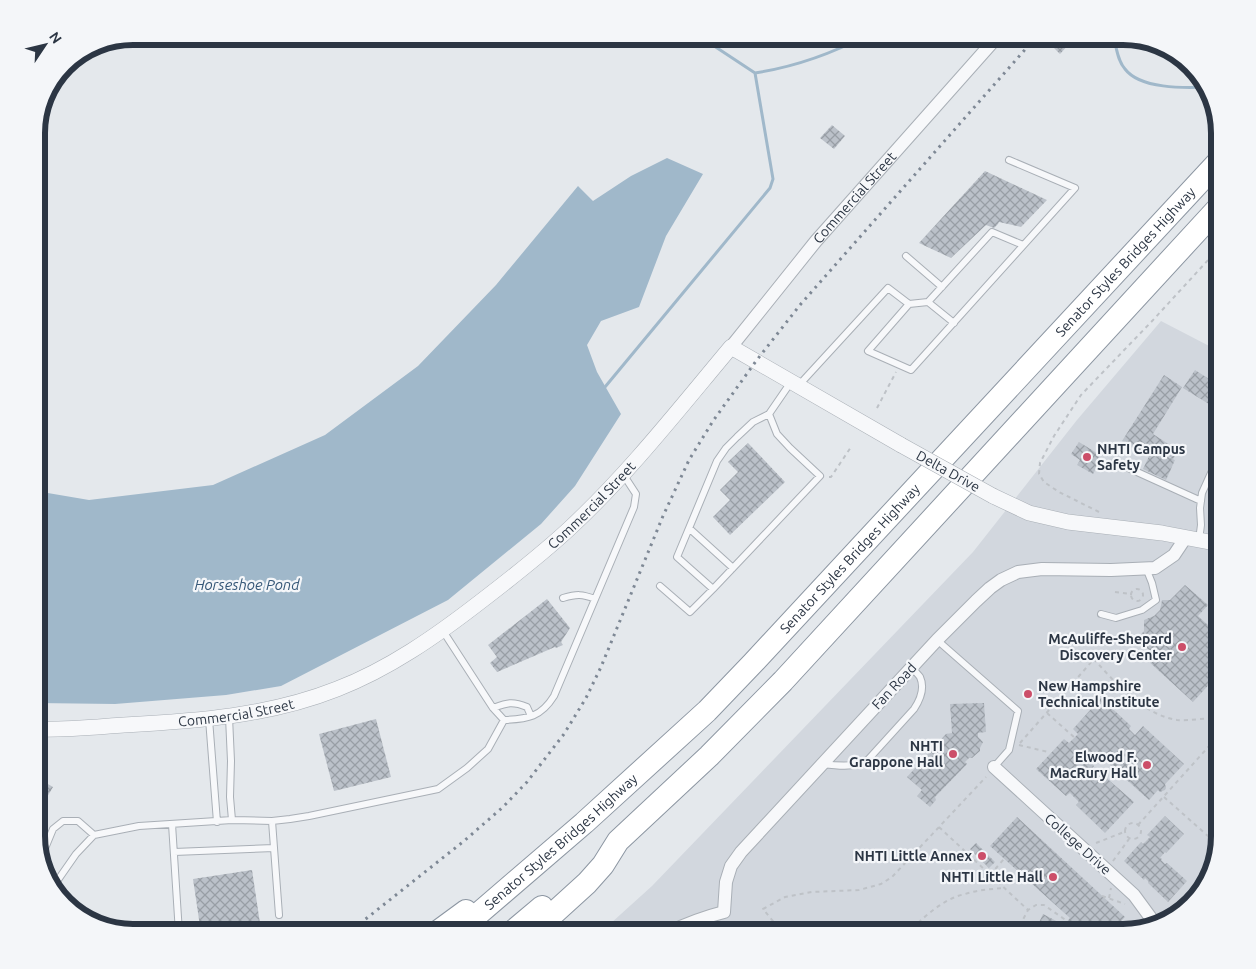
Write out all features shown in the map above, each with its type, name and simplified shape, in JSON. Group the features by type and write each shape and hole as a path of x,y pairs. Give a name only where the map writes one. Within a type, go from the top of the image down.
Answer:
{"highway":[{"name":"Senator Styles Bridges Highway","path":"466,924 584,823 707,710 740,677 1211,170"},
{"path":"522,924 618,841 709,756 783,682 1211,216"},
{"path":"542,924 587,883 603,865 618,841"},
{"path":"448,924 479,902 516,881"}],"street":[{"name":"Commercial Street","path":"45,729 156,724 208,719 283,707 338,689 391,663 443,630 520,571 570,528 623,474 731,347 816,241 990,45"},
{"name":"Delta Drive","path":"731,347 993,496 1029,512 1068,522 1162,533 1211,542"},
{"name":"Fan Road","path":"686,924 706,916 724,912 726,882 731,866 740,852 937,640 990,588 1018,572 1042,569 1111,570 1156,568 1193,539"},
{"name":"College Drive","path":"994,768 1134,895 1151,919"}],"lane":[{"path":"1009,160 1075,188 911,370 868,351 909,304 928,302 992,232 1023,245"},
{"path":"906,256 942,286"},
{"path":"713,589 677,558 717,461 726,448 753,422 769,414 795,384 888,288 909,304"},
{"path":"928,302 954,322"},
{"path":"660,586 690,612 820,476 777,434 769,414"},
{"path":"1115,462 1201,501"},
{"path":"1193,539 1201,525 1200,508 1202,493 1211,473"},
{"path":"504,720 520,719 540,712 554,696 634,507 636,494 623,474"},
{"path":"690,529 733,568"},
{"path":"1101,614 1116,618 1142,610 1156,600 1146,568"},
{"path":"563,598 575,594 595,599"},
{"path":"443,630 493,708 504,720"},
{"path":"937,640 1018,711 1009,750 994,768"},
{"path":"822,764 840,766 857,765 865,762 920,700 922,686 912,667"},
{"path":"493,708 517,702 527,707 531,716"},
{"path":"229,716 232,820"},
{"path":"208,719 217,822"},
{"path":"57,881 76,854 94,835 136,826 232,820 272,821 309,816 438,789 467,768 488,749 504,720"},
{"path":"46,847 53,829 63,821 78,822 94,835"},
{"path":"272,821 278,915"},
{"path":"172,824 178,924"},
{"path":"174,852 274,848"}],"path":[{"path":"1104,515 1059,492 1044,482 1040,474 1040,464 1054,436 1081,395 1211,257"},
{"path":"876,408 900,365"},
{"path":"820,476 831,477 851,447"},
{"path":"1135,589 1139,589 1144,597 1141,600 1135,601 1131,594 1135,589"},
{"path":"1115,592 1131,594"},
{"path":"1009,750 1016,749 1094,659 1116,684 1158,715 1178,720 1211,718"},
{"path":"1047,713 1075,738"},
{"path":"1138,825 1211,744"},
{"path":"1019,745 1048,752"},
{"path":"775,924 763,909 785,897 812,892 859,890 881,884 892,877 994,768"},
{"path":"1164,797 1211,838"},
{"path":"1130,823 1138,825 1141,829 1139,837 1134,840 1126,837 1125,827 1130,823"},
{"path":"939,827 1028,910"},
{"path":"1091,844 1124,832"},
{"path":"1111,863 1129,839"},
{"path":"990,875 1004,858"},
{"path":"916,924 951,899 964,894 1004,888"},
{"path":"1102,896 1127,905"},
{"path":"1021,924 1028,910 1036,905 1044,905 1067,921"}],"shaded area":[{"name":"New Hampshire Technical Institute","path":"1161,321 1211,347 1211,836 1206,864 1193,890 1181,902 1162,915 1140,922 1123,924 610,924 652,886 973,552 1077,420"}],"water":[{"name":"Horseshoe Pond","path":"667,158 703,174 666,236 639,307 601,321 587,345 597,372 621,414 575,486 541,524 448,600 281,686 226,695 115,704 45,703 45,493 89,500 213,485 325,435 418,366 496,285 578,186 593,201 631,176"}],"building":[{"path":"1056,45 1068,45 1060,54 1054,48"},
{"path":"832,125 845,136 834,149 820,138"},
{"path":"985,171 1047,200 1021,227 999,222 994,228 986,225 951,258 919,243"},
{"path":"1195,370 1211,380 1211,405 1183,388"},
{"path":"1164,375 1182,387 1153,434 1179,451 1173,459 1152,445 1145,456 1122,441"},
{"name":"NHTI Campus Safety","path":"1079,442 1100,455 1098,459 1101,460 1093,474 1077,465 1080,460 1071,454"},
{"path":"748,443 785,482 730,535 713,517 730,500 720,490 738,472 728,462"},
{"path":"1152,450 1175,460 1166,480 1143,469"},
{"name":"McAuliffe-Shepard Discovery Center","path":"1185,585 1208,605 1198,616 1211,628 1211,682 1193,702 1147,660 1153,654 1137,639 1144,631 1144,620 1154,616 1160,610 1162,600 1170,600"},
{"path":"547,599 570,628 561,642 563,645 497,672 490,663 497,657 488,645"},
{"name":"Elwood F. MacRury Hall","path":"1101,698 1131,726 1129,729 1135,735 1143,726 1184,764 1165,784 1165,790 1160,792 1158,790 1149,800 1098,754 1090,762 1094,766 1091,770 1100,778 1103,775 1134,802 1105,833 1076,805 1079,802 1070,793 1066,796 1036,769 1064,739 1069,743 1078,734 1073,729"},
{"name":"NHTI Grappone Hall","path":"984,703 986,732 978,733 978,737 983,742 980,751 965,762 967,764 935,797 936,800 930,807 917,796 922,790 907,777 946,734 952,733 950,704"},
{"path":"376,719 391,777 334,791 319,734"},
{"path":"45,782 53,787 45,801"},
{"path":"1165,816 1184,834 1160,858 1187,881 1168,902 1145,878 1144,880 1124,861 1141,842 1143,844 1150,837 1147,835"},
{"name":"NHTI Little Hall","path":"1017,817 1125,917 1118,924 1065,924 1070,918 990,846"},
{"name":"NHTI Little Annex","path":"976,843 995,862 989,868 970,849"},
{"path":"252,870 260,924 200,924 193,879"},
{"name":"NHTI Little Hall","path":"1043,914 1062,924 1038,924"}],"waterway":[{"path":"713,45 755,73 811,59 847,45"},
{"path":"1116,45 1120,62 1132,76 1151,84 1198,87"},
{"path":"605,387 770,188 773,179 755,73"}],"railway":[{"path":"359,924 464,841 503,807 527,782 564,734 586,698 601,667 663,516 689,460 713,421 756,361 800,305 1029,45"}],"place":[{"name":"NHTI Campus Safety","path":"1087,457"},
{"name":"McAuliffe-Shepard Discovery Center","path":"1182,647"},
{"name":"New Hampshire Technical Institute","path":"1028,694"},
{"name":"NHTI Grappone Hall","path":"953,754"},
{"name":"Elwood F. MacRury Hall","path":"1147,765"},
{"name":"NHTI Little Annex","path":"982,856"},
{"name":"NHTI Little Hall","path":"1053,877"}]}
